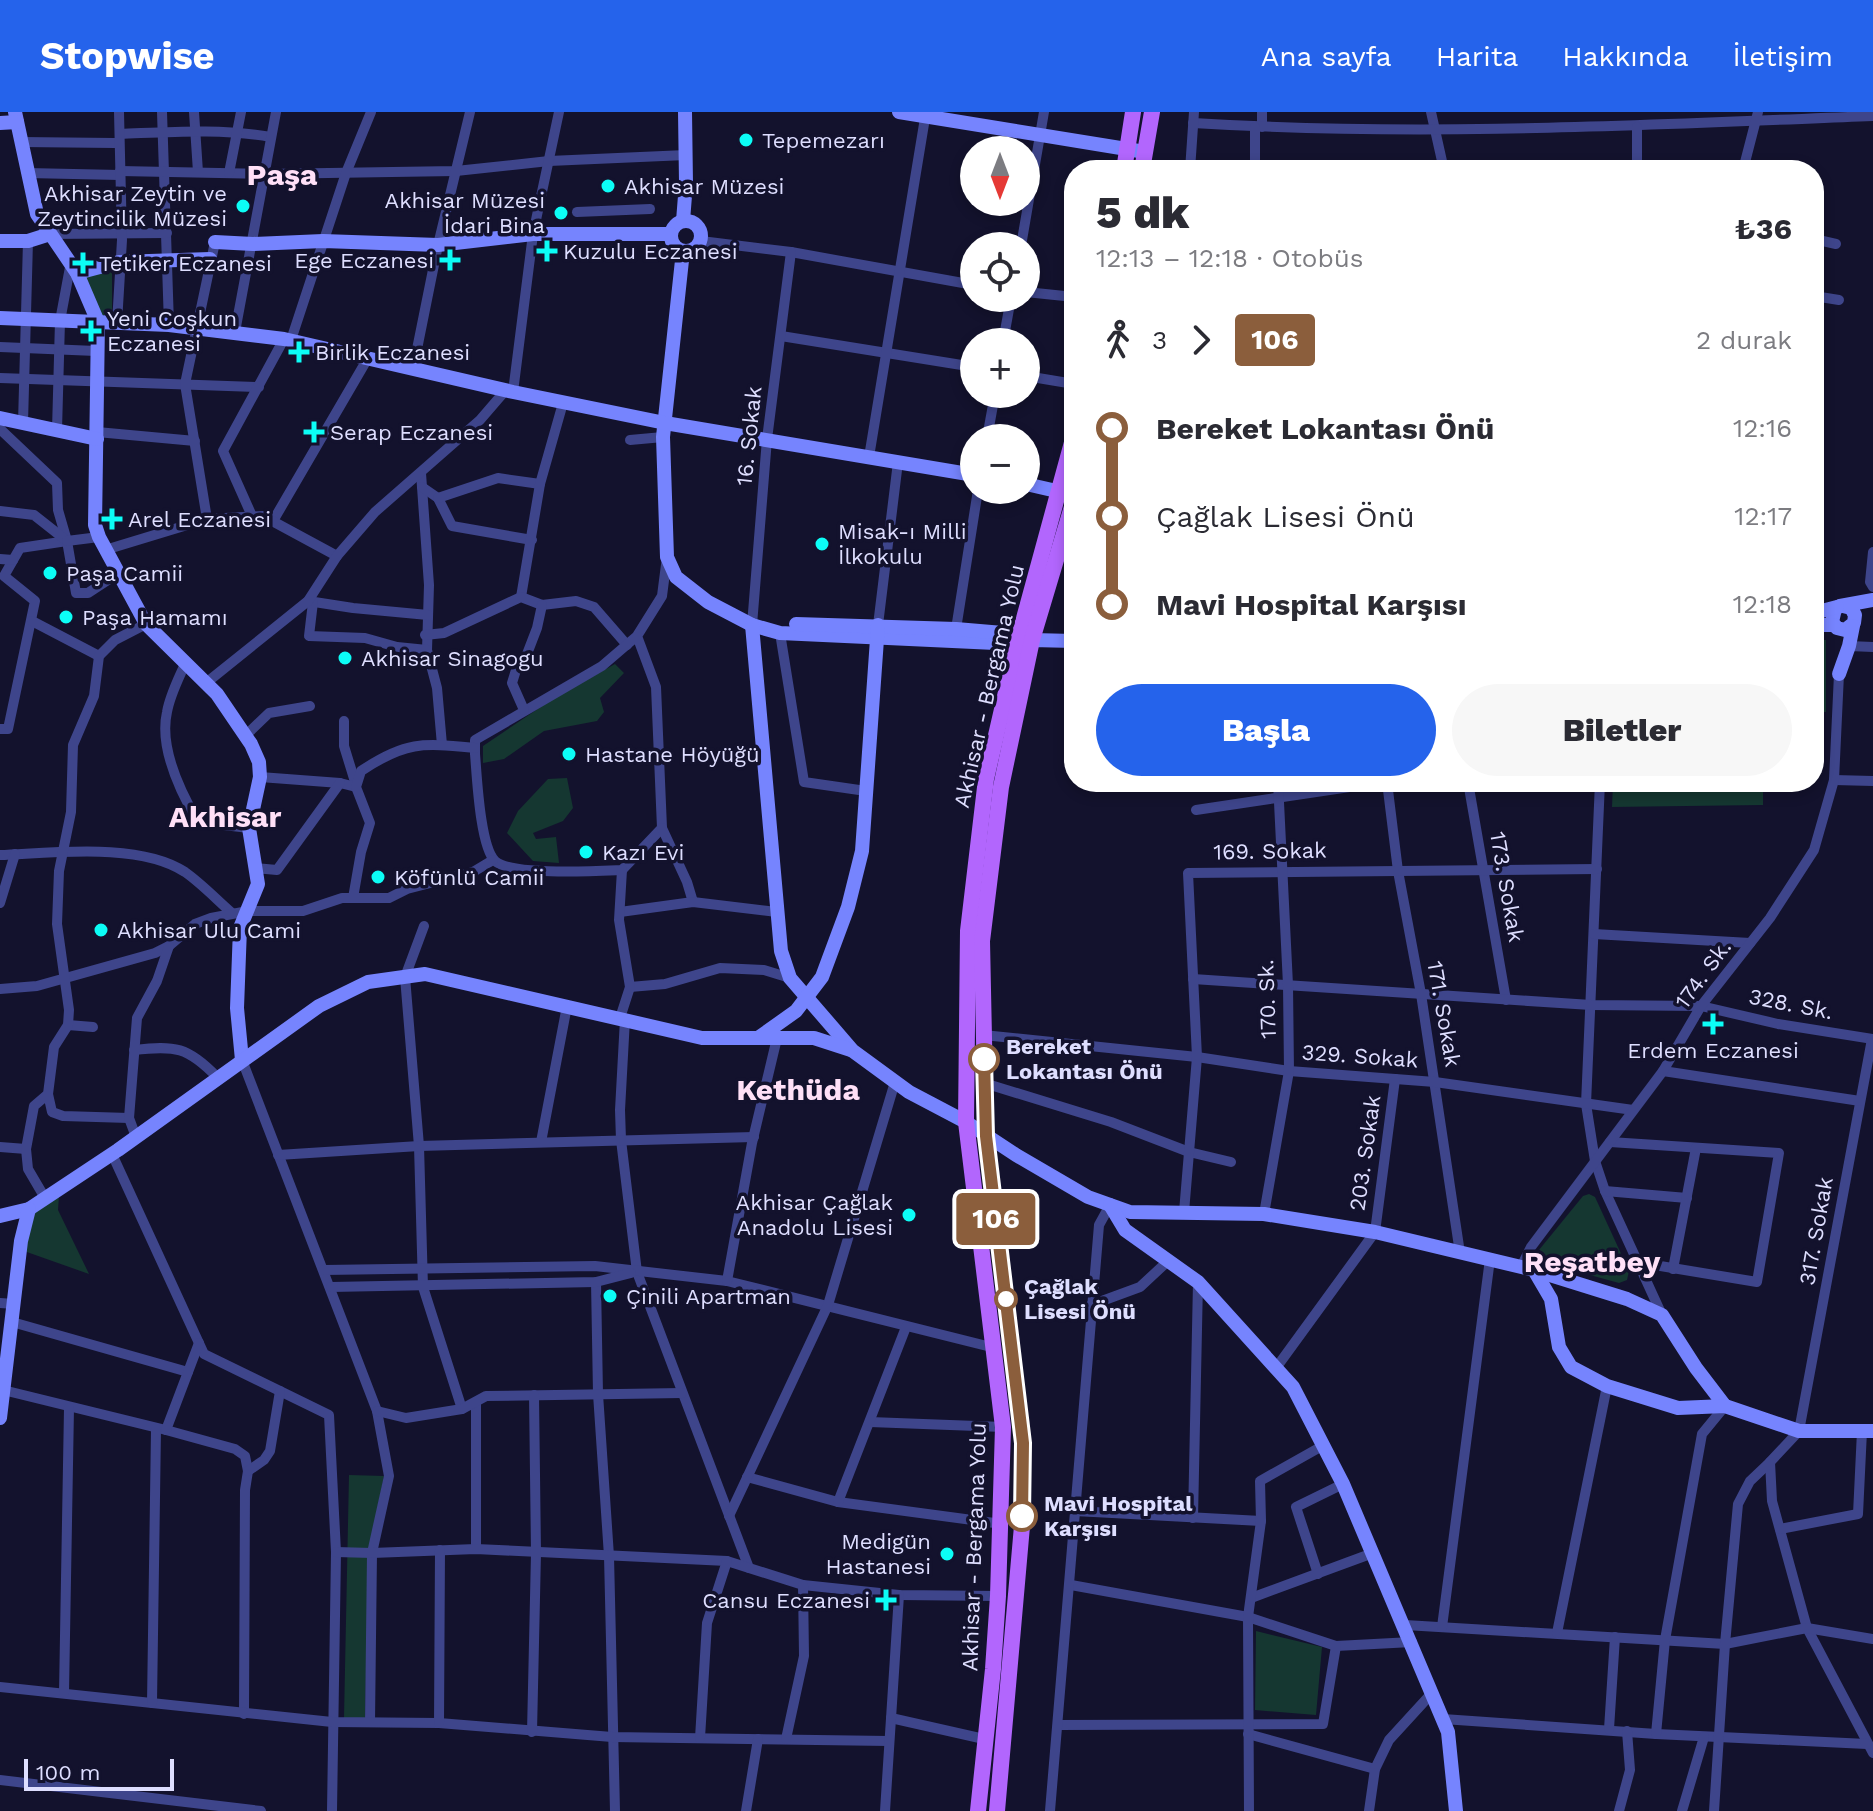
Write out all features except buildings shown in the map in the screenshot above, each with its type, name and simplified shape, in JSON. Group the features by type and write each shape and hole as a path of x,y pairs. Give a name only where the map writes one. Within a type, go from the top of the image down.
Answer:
{"main road":[{"path":"1126,160 1133,112"},
{"path":"1144,160 1152,112"},
{"name":"Akhisar - Bergama Yolu","path":"978,1811 998,1596 1003,1427 966,1122 968,931 986,779 1023,639 1064,511"},
{"name":"Akhisar - Bergama Yolu","path":"997,1811 1022,1526 1023,1443 986,1136 982,941 1023,639"}],"street":[{"path":"117,323 122,234 117,138 119,112"},
{"path":"162,112 169,325"},
{"path":"194,112 198,172"},
{"path":"229,173 241,112"},
{"path":"235,332 276,112"},
{"path":"252,516 223,451 287,339 371,112"},
{"path":"413,369 438,245 470,112"},
{"path":"206,683 310,601 337,556 375,512 509,392 533,234 559,112"},
{"path":"683,221 685,112"},
{"path":"899,112 1145,152"},
{"path":"1023,232 1044,112"},
{"path":"1256,160 1262,112"},
{"path":"1431,112 1442,160"},
{"path":"869,457 925,114"},
{"path":"1191,160 1194,118 1258,127 1436,131 1637,127 1757,116 1870,115"},
{"path":"1746,160 1757,116"},
{"path":"0,123 16,117 37,214 74,268 98,322 95,525 102,543 146,624 206,683 245,736 259,762 260,777 249,828 258,884 240,928 239,941 237,1008 242,1060 377,1411 389,1476 372,1553 370,1722"},
{"path":"1637,127 1637,160"},
{"path":"21,142 117,138 195,130 238,131 271,137"},
{"path":"27,173 456,171 549,161 686,155"},
{"path":"577,212 612,216 650,209"},
{"path":"683,221 698,227 701,241 696,248 683,251 675,247 670,234 674,225 683,221"},
{"path":"0,241 28,241 50,234 167,233"},
{"path":"207,519 185,384 215,242 323,241 438,245 533,234 670,234"},
{"path":"23,423 28,241"},
{"path":"701,241 791,252 960,283"},
{"path":"1824,241 1836,244"},
{"path":"622,870 508,869 493,860 484,836 475,740 602,666 637,636 662,596 667,557 664,430 683,251"},
{"name":"16. Sokak","path":"752,625 767,439 791,252"},
{"path":"74,268 119,262 210,259"},
{"path":"57,430 60,321 74,268"},
{"path":"1040,293 1064,296"},
{"path":"1824,298 1839,300"},
{"path":"0,318 169,325 287,339 563,403 664,430 767,439 960,473"},
{"path":"781,336 960,365"},
{"path":"0,347 96,351"},
{"path":"273,521 368,358"},
{"path":"0,378 259,387"},
{"path":"1040,378 1064,382"},
{"path":"521,597 540,484 563,403"},
{"path":"0,418 97,435 195,441"},
{"path":"0,429 57,483 58,510 76,593 88,593 117,574"},
{"path":"630,440 664,430"},
{"path":"758,1038 796,1011 822,977 848,907 862,851 877,631 898,462"},
{"path":"421,473 429,585 425,635 437,688 442,745"},
{"path":"438,498 498,478 540,484"},
{"path":"422,487 438,498 452,526 532,540"},
{"path":"1040,488 1064,494"},
{"path":"956,629 976,504"},
{"path":"0,511 34,515 67,541"},
{"path":"0,729 8,729 35,601 2,577 20,548 67,541 102,543 207,519 263,516 337,556"},
{"path":"1873,552 1870,582 1873,587"},
{"path":"667,557 676,577 708,602 752,625 780,633 956,629 1023,639"},
{"path":"0,559 13,560"},
{"path":"425,635 444,633 521,597 542,605 576,601 594,607 627,645"},
{"path":"310,601 428,615"},
{"path":"310,601 309,636 365,638 397,647 427,650"},
{"path":"1824,611 1873,601"},
{"path":"1824,626 1843,630 1873,601"},
{"path":"524,710 512,683 537,628 542,605"},
{"path":"1840,607 1851,608 1854,622 1839,674 1832,614 1840,607"},
{"path":"32,621 99,656"},
{"path":"129,1118 63,1116 52,1112 48,1094 54,1047 68,1025 69,1010 57,924 59,871 71,812 73,745 94,696 99,656 115,640 146,624"},
{"path":"752,625 1064,641"},
{"path":"752,625 781,951 790,978 853,1051 895,1082 1088,1197 1130,1212 1264,1214 1375,1232 1528,1268 1627,1299 1662,1315"},
{"path":"780,633 804,782 866,791"},
{"path":"637,636 656,687 662,828 693,902"},
{"path":"1849,646 1873,647"},
{"path":"185,664 165,716 167,741 181,791 198,822 249,828"},
{"name":"174. Sk.","path":"1528,1268 1531,1247 1663,1071 1701,1006 1750,943 1814,850 1834,780 1839,674"},
{"path":"245,736 269,713 310,706"},
{"path":"344,721 344,746 370,823 353,898"},
{"path":"356,787 361,771 390,752 417,745 475,748"},
{"path":"260,777 356,787"},
{"path":"1834,780 1873,781"},
{"path":"255,868 277,870 340,783"},
{"name":"170. Sk.","path":"1264,1214 1289,1071 1278,792"},
{"name":"169. Sokak","path":"1196,810 1318,792"},
{"name":"171. Sokak","path":"1386,792 1460,1253"},
{"name":"173. Sokak","path":"1470,792 1506,1000"},
{"path":"1600,792 1586,1104 1595,1161 1605,1191 1662,1315 1725,1406"},
{"path":"662,828 622,870 620,912 630,987 623,1019 621,1140 637,1272 749,1568"},
{"path":"0,855 39,851 127,853 151,858 184,871 232,913"},
{"path":"0,903 15,854"},
{"path":"0,989 37,986 155,953 169,946 195,924 232,913 303,911 342,898 389,898 407,889 473,872 493,860"},
{"name":"169. Sokak","path":"1184,1212 1197,1057 1188,873 1597,869"},
{"path":"620,912 693,902 777,912"},
{"path":"424,926 405,977 419,1146 423,1287 462,1409"},
{"path":"1594,934 1750,943"},
{"path":"136,1137 129,1118 137,1018 157,981 169,946"},
{"path":"630,987 665,984 720,968 764,970 790,978"},
{"path":"0,1216 29,1209 112,1154 319,1006 368,982 425,974 702,1038 814,1038 853,1051"},
{"name":"328. Sk.","path":"1193,979 1591,1005 1701,1006 1778,1024 1872,1039"},
{"path":"541,1142 567,1006"},
{"path":"68,1025 93,1027"},
{"name":"329. Sokak","path":"983,1035 1197,1057 1289,1071 1435,1082 1633,1110"},
{"path":"727,1281 754,1137 777,1038"},
{"name":"317. Sokak","path":"1799,1431 1872,1039"},
{"path":"134,1050 160,1047 178,1049 197,1056 217,1077"},
{"path":"1663,1071 1860,1101"},
{"name":"203. Sokak","path":"1375,1232 1395,1079"},
{"path":"729,1516 828,1305 895,1082"},
{"path":"984,1083 1111,1122 1189,1152 1231,1162"},
{"path":"45,1198 28,1169 26,1149 34,1106 48,1094"},
{"path":"278,1155 419,1146 754,1137"},
{"path":"1610,1142 1779,1153 1757,1282 1636,1262"},
{"path":"0,1147 26,1149"},
{"path":"1673,1269 1696,1148"},
{"path":"112,1154 204,1354 329,1415 336,1552 332,1811"},
{"path":"1605,1191 1687,1198"},
{"path":"1110,1205 1125,1230 1198,1282 1293,1387 1343,1484 1448,1732 1456,1811"},
{"path":"1050,1811 1071,1585 1091,1305 1099,1225 1110,1205"},
{"path":"0,1418 12,1322 7,1303 29,1209"},
{"path":"1276,1368 1375,1232"},
{"path":"1442,1627 1490,1259"},
{"path":"1091,1305 1140,1287 1168,1261"},
{"path":"324,1270 595,1266 727,1281 995,1348"},
{"path":"1528,1268 1551,1299 1559,1347 1571,1367 1607,1386 1678,1408 1725,1406 1799,1431 1868,1431 1858,1514 1780,1529"},
{"path":"331,1287 596,1282 637,1272"},
{"path":"596,1282 598,1394 609,1556 615,1811"},
{"path":"1193,1518 1198,1282"},
{"path":"12,1322 188,1372"},
{"path":"838,1502 906,1327"},
{"path":"152,1703 161,1429 199,1343"},
{"path":"1557,1633 1607,1386"},
{"path":"3,1390 235,1449 245,1456 248,1471 245,1490 244,1714"},
{"path":"248,1471 264,1460 270,1451 280,1391"},
{"path":"377,1411 406,1418 462,1409 486,1396 682,1393"},
{"path":"532,1732 536,1553 534,1395"},
{"path":"476,1403 476,1549"},
{"path":"1656,1734 1665,1640 1702,1434 1725,1406"},
{"path":"64,1693 69,1408"},
{"path":"870,1422 1003,1427"},
{"path":"1714,1811 1738,1504 1750,1481 1799,1431"},
{"path":"1249,1811 1248,1617 1261,1521 1260,1481 1324,1445"},
{"path":"1770,1462 1772,1501 1807,1628 1870,1748"},
{"path":"747,1477 838,1502 1002,1524"},
{"path":"1318,1574 1296,1507 1343,1484"},
{"path":"1075,1511 1261,1521"},
{"path":"336,1552 476,1549 727,1561 803,1585 899,1595 998,1596"},
{"path":"439,1723 440,1550"},
{"path":"1251,1598 1373,1553"},
{"path":"700,1738 707,1623 727,1561"},
{"path":"786,1739 804,1656 803,1585"},
{"path":"1071,1585 1248,1617 1336,1646 1412,1642"},
{"path":"885,1811 899,1595"},
{"path":"1405,1625 1725,1644 1807,1628 1873,1639"},
{"path":"1609,1729 1615,1637"},
{"path":"1058,1725 1248,1729 1323,1724 1336,1646"},
{"path":"0,1687 332,1722 439,1723 612,1737 889,1741"},
{"path":"1369,1811 1375,1769 1389,1740 1432,1693"},
{"path":"891,1718 984,1739"},
{"path":"1443,1719 1870,1748"},
{"path":"1248,1729 1375,1769"},
{"path":"1619,1811 1630,1770 1627,1731"},
{"path":"1682,1811 1704,1737"},
{"path":"746,1811 758,1739"},
{"path":"0,1780 177,1805 261,1811"}],"green space":[{"path":"112,268 112,316 101,315 82,275"},
{"path":"1824,640 1826,640 1824,712"},
{"path":"615,664 624,673 600,698 604,712 597,721 544,731 504,759 483,763 483,746 554,698"},
{"path":"567,778 573,808 563,821 533,833 536,839 556,837 559,863 533,861 507,833 518,811 548,779"},
{"path":"1613,792 1763,792 1763,805 1612,807"},
{"path":"1589,1194 1595,1197 1629,1271 1627,1280 1619,1283 1546,1263 1540,1258 1539,1250 1583,1196"},
{"path":"59,1196 58,1210 89,1274 24,1251 28,1218"},
{"path":"349,1475 384,1476 369,1549 365,1718 344,1718"},
{"path":"1256,1631 1322,1647 1316,1715 1255,1710"}],"bus line":[{"name":"106","path":"984,1059 986,1136 1023,1443 1022,1516"}],"place":[{"name":"Tepemezarı","path":"746,140"},
{"name":"Akhisar Müzesi","path":"608,186"},
{"name":"Akhisar Zeytin ve Zeytincilik Müzesi","path":"243,206"},
{"name":"Akhisar Müzesi İdari Bina","path":"561,213"},
{"name":"Kuzulu Eczanesi","path":"547,251"},
{"name":"Ege Eczanesi","path":"450,260"},
{"name":"Tetiker Eczanesi","path":"83,263"},
{"name":"Yeni Coşkun Eczanesi","path":"91,331"},
{"name":"Birlik Eczanesi","path":"299,352"},
{"name":"Serap Eczanesi","path":"314,432"},
{"name":"Arel Eczanesi","path":"112,519"},
{"name":"Misak-ı Milli İlkokulu","path":"822,544"},
{"name":"Paşa Camii","path":"50,573"},
{"name":"Paşa Hamamı","path":"66,617"},
{"name":"Akhisar Sinagogu","path":"345,658"},
{"name":"Hastane Höyüğü","path":"569,754"},
{"name":"Kazı Evi","path":"586,852"},
{"name":"Köfünlü Camii","path":"378,877"},
{"name":"Akhisar Ulu Cami","path":"101,930"},
{"name":"Erdem Eczanesi","path":"1713,1024"},
{"name":"Bereket Lokantası Önü","path":"984,1059"},
{"name":"Akhisar Çağlak Anadolu Lisesi","path":"909,1215"},
{"name":"Çinili Apartman","path":"610,1296"},
{"name":"Çağlak Lisesi Önü","path":"1006,1299"},
{"name":"Mavi Hospital Karşısı","path":"1022,1516"},
{"name":"Medigün Hastanesi","path":"947,1554"},
{"name":"Cansu Eczanesi","path":"886,1600"}],"district":[{"name":"Paşa","path":"282,174"},
{"name":"Akhisar","path":"225,816"},
{"name":"Kethüda","path":"798,1089"},
{"name":"Reşatbey","path":"1592,1261"}]}
